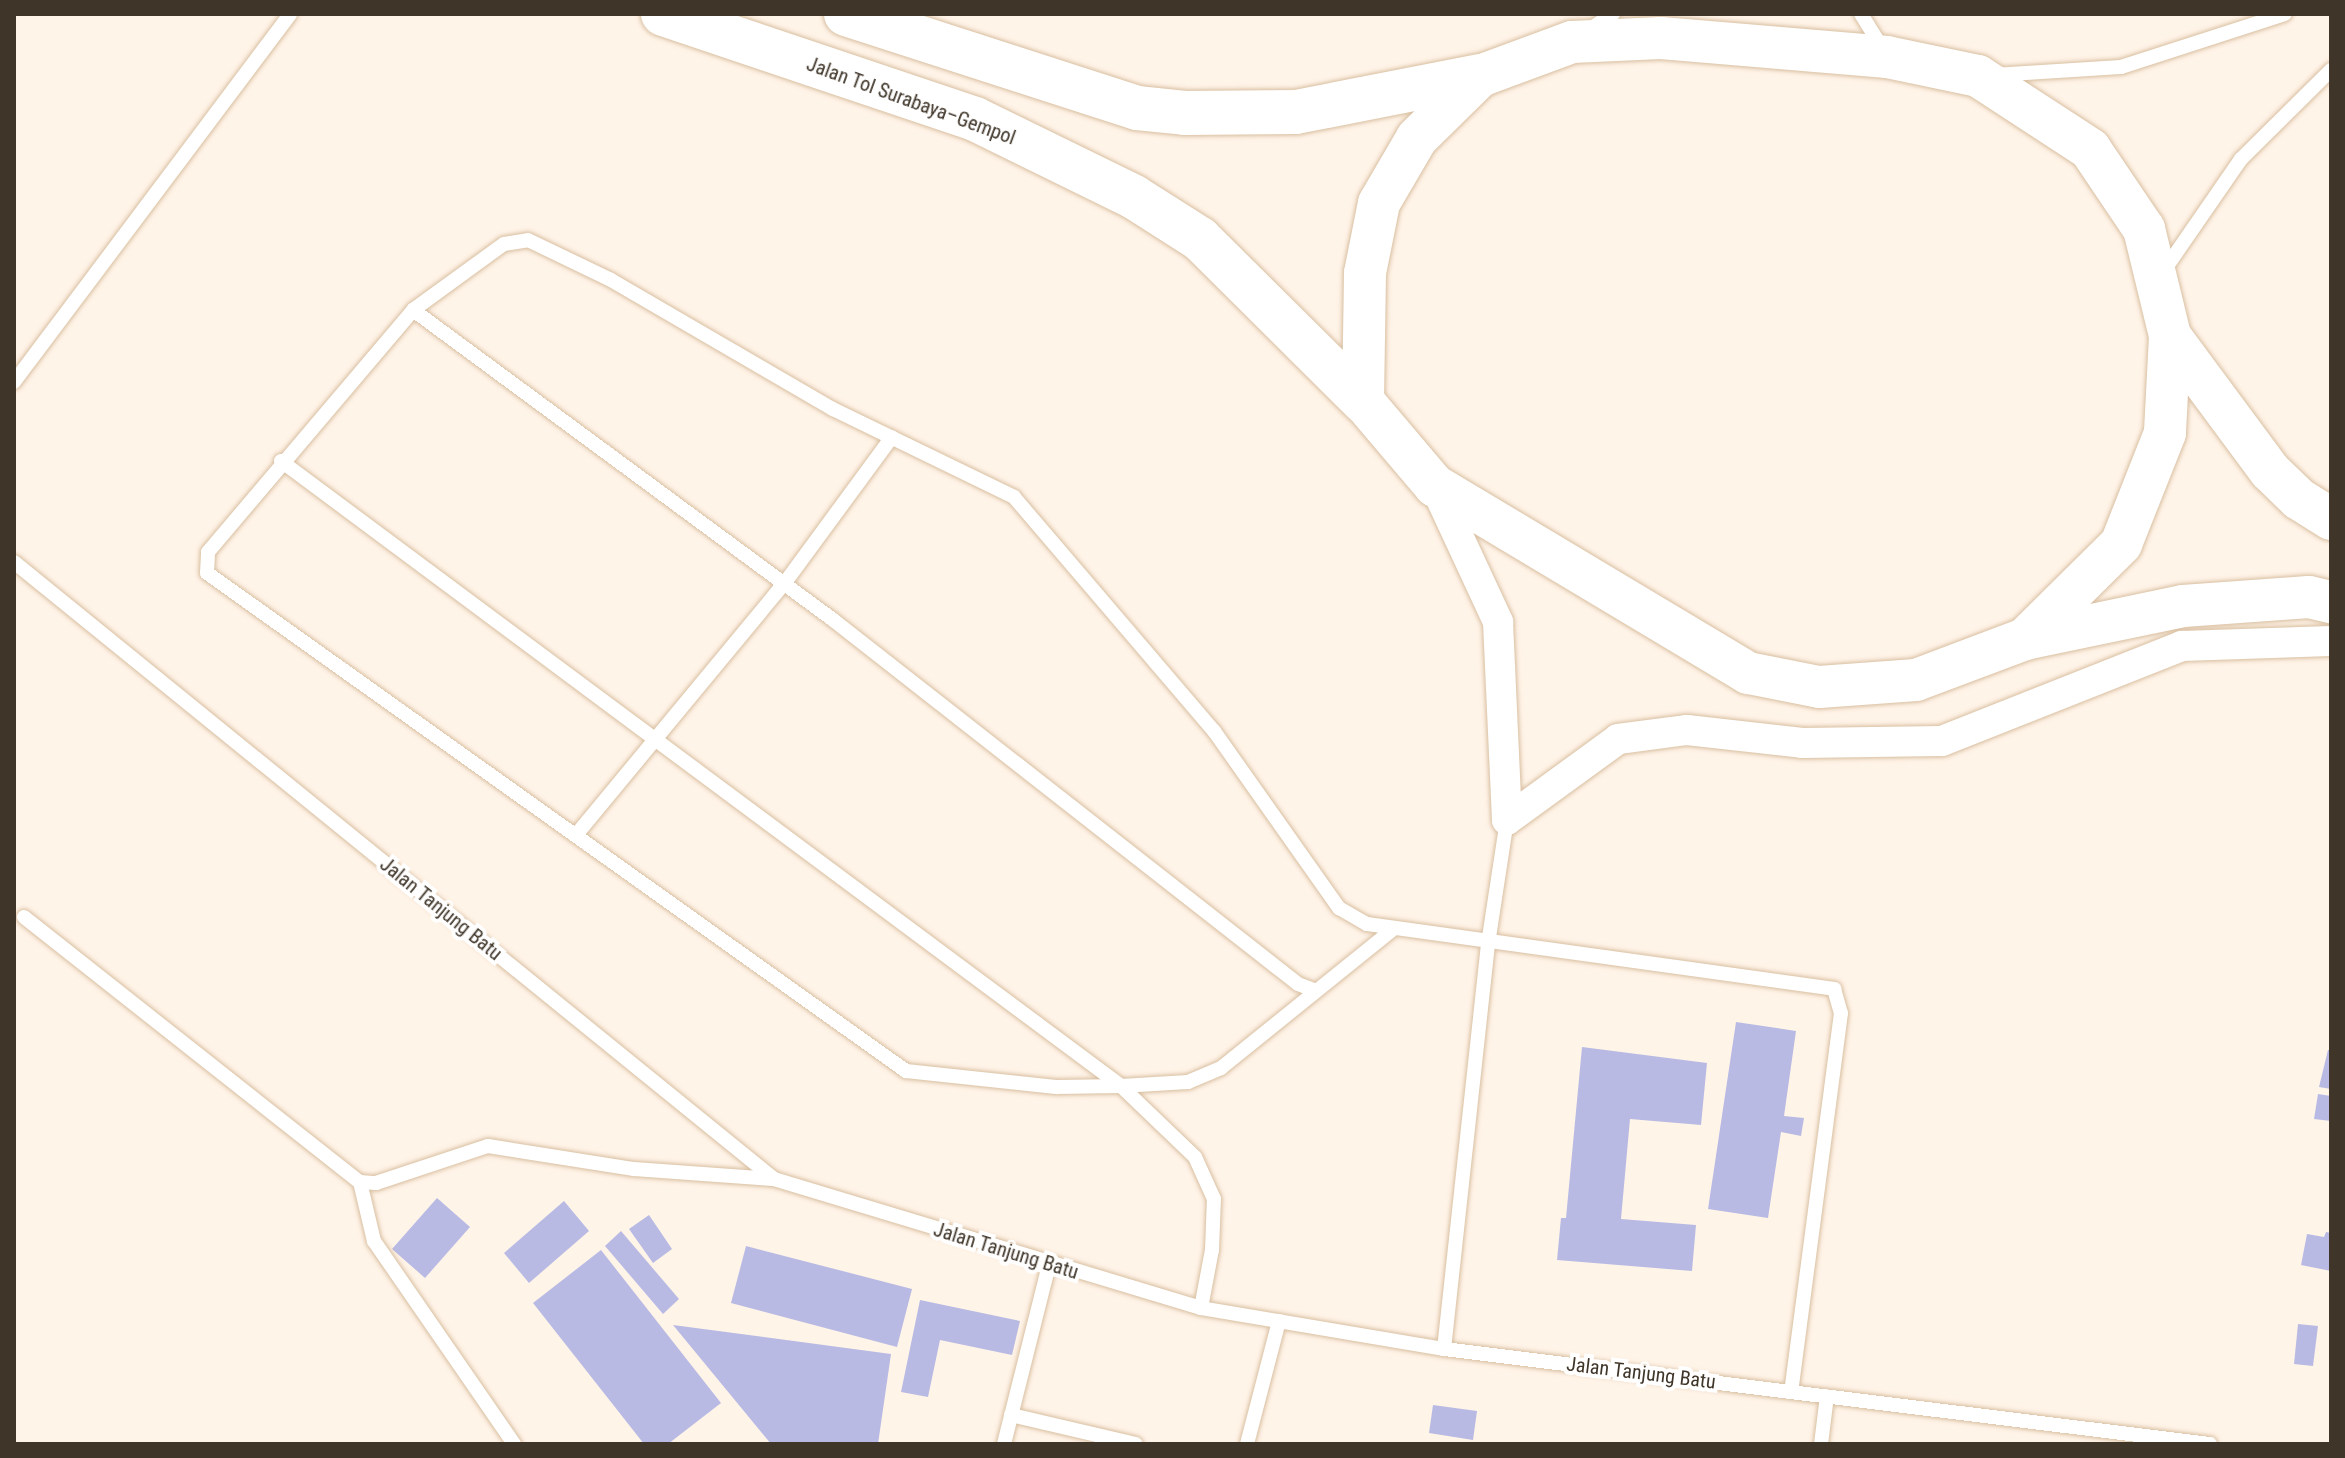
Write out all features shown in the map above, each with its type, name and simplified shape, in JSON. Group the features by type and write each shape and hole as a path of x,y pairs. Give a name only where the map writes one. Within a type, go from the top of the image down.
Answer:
{"highway":[{"name":"Jalan Tol Surabaya–Gempol","path":"663,14 975,119 1134,197 1200,239 1363,401"},
{"path":"846,14 1137,108 1185,113 1296,112 1480,76"}],"main road":[{"path":"2025,639 2121,544 2165,433 2170,336 2158,279 2144,229 2090,149 1978,76 1887,57 1661,38 1572,42 1480,76 1417,138 1379,203 1365,273 1363,401 1435,486 1748,673 1819,687 1916,680 2025,639 2183,606 2309,597 2331,602"},
{"path":"2170,336 2270,471 2299,499 2331,519"}],"street":[{"path":"1435,486 1498,622 1507,820"},
{"path":"1507,820 1618,739 1687,730 1802,743 1942,741 2182,646 2331,641"}],"lane":[{"path":"14,382 290,14"},
{"path":"1572,42 1613,14"},
{"path":"1861,14 1887,57"},
{"path":"1978,76 2121,67 2285,14"},
{"path":"2158,279 2241,159 2331,70"},
{"path":"1393,929 1221,1068 1188,1082 1041,1086 906,1071 207,573 208,552 281,461 413,310 504,244 528,240 892,437 1014,497 1214,731 1339,908 1367,924 1393,929 1834,989 1841,1013 1791,1391"},
{"path":"413,310 784,584 1298,984 1314,990"},
{"path":"576,835 784,584 892,437"},
{"path":"281,461 1121,1086 1195,1157 1214,1199 1212,1250 1201,1308"},
{"name":"Jalan Tanjung Batu","path":"14,562 774,1179 1049,1265 1201,1308 1444,1349 2210,1444"},
{"path":"1444,1349 1488,944 1507,820"},
{"path":"24,917 360,1182 376,1183 488,1146 634,1169 774,1179"},
{"path":"360,1182 374,1241 514,1444"},
{"path":"1004,1444 1049,1265"},
{"path":"1247,1444 1279,1321"},
{"path":"1821,1444 1827,1396"},
{"path":"1011,1415 1136,1444"}],"building":[{"path":"1736,1022 1796,1031 1784,1116 1804,1118 1801,1136 1781,1132 1768,1218 1708,1209"},
{"path":"1582,1047 1707,1063 1701,1125 1630,1119 1621,1219 1696,1225 1692,1271 1557,1260 1561,1218 1566,1218"},
{"path":"2328,1050 2331,1050 2331,1089 2319,1087"},
{"path":"2318,1094 2331,1096 2331,1121 2314,1119"},
{"path":"437,1198 470,1227 425,1278 392,1249"},
{"path":"564,1201 589,1231 529,1283 504,1253"},
{"path":"649,1215 672,1249 653,1263 629,1229"},
{"path":"621,1231 679,1299 663,1314 605,1246"},
{"path":"2326,1232 2331,1233 2331,1271 2301,1265 2307,1234 2324,1237"},
{"path":"746,1246 912,1289 897,1347 731,1303"},
{"path":"601,1250 721,1403 668,1444 644,1444 533,1303"},
{"path":"920,1300 1020,1321 1012,1355 940,1340 928,1397 901,1392"},
{"path":"2298,1324 2318,1326 2313,1366 2294,1364"},
{"path":"673,1325 891,1354 878,1444 771,1444"},
{"path":"1433,1405 1477,1411 1473,1440 1429,1433"}]}
